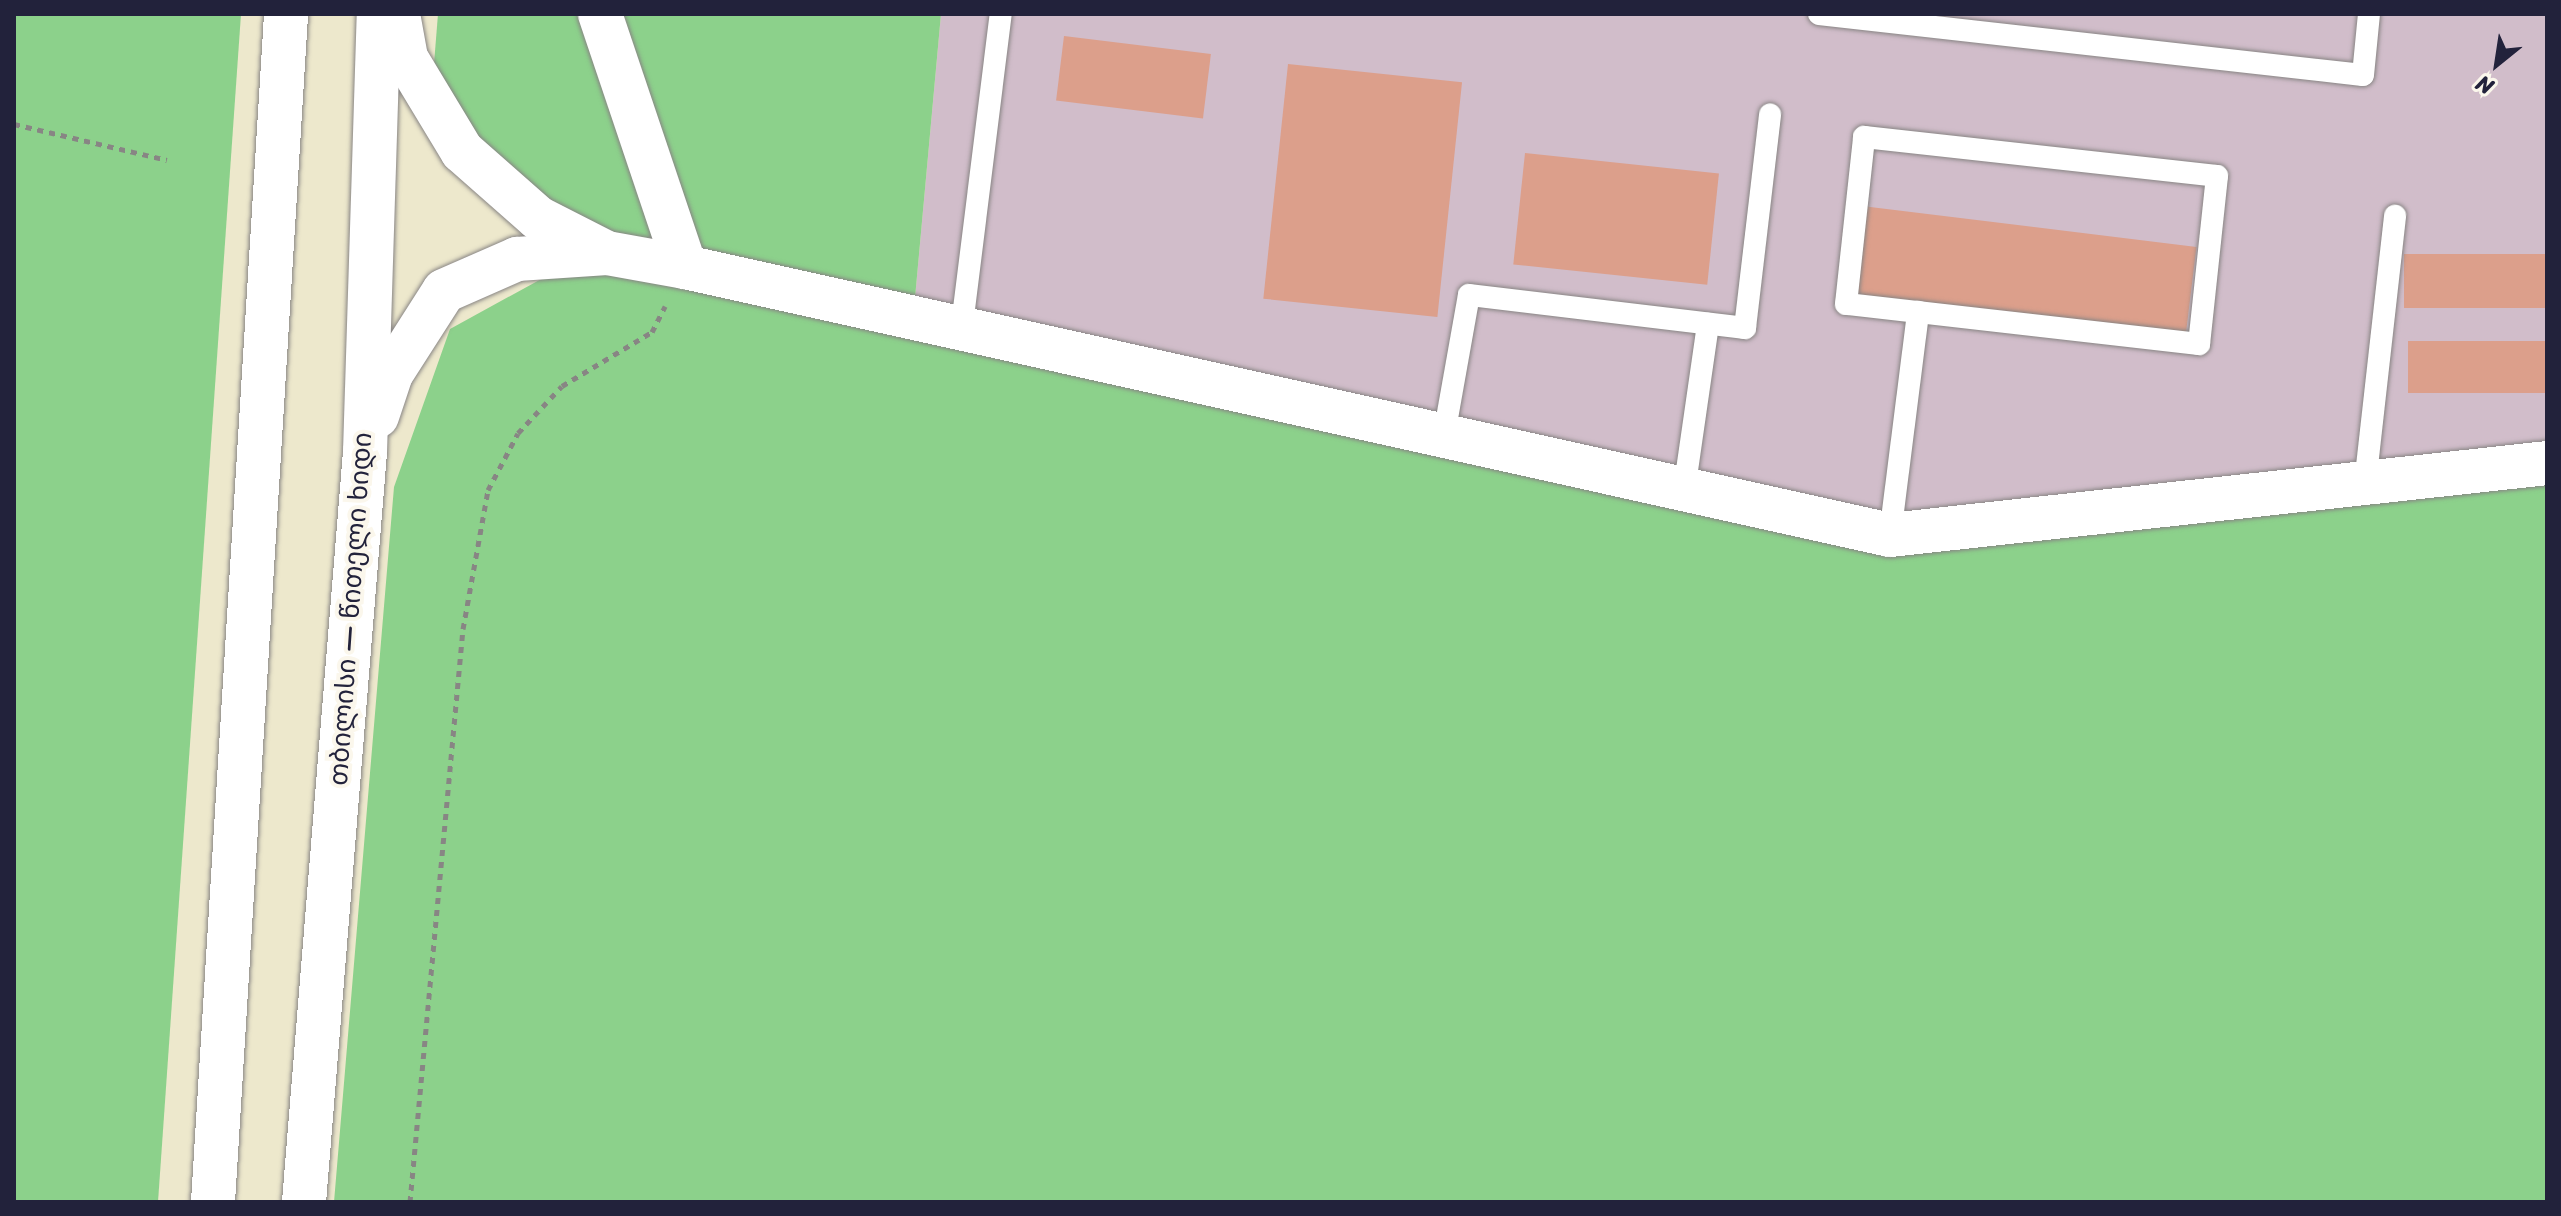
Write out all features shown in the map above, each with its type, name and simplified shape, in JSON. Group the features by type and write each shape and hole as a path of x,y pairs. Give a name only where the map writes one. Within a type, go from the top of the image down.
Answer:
{"main road":[{"path":"213,1202 286,14"},
{"name":"თბილისი — წითელი ხიდი","path":"304,1202 365,452 379,14"},
{"path":"398,14 406,58 462,151 538,218 607,253"},
{"path":"600,14 685,267"},
{"path":"365,452 391,374 444,291 517,259 607,253 962,325 1684,491 1890,535 2547,463"}],"lane":[{"path":"962,325 1001,14"},
{"path":"1819,14 2363,75 2369,14"},
{"path":"1444,435 1469,295 1745,328 1770,114"},
{"path":"1864,137 2217,176 2199,344 1918,312 1846,304 1864,137"},
{"path":"2365,484 2395,216"},
{"path":"1890,535 1918,312"},
{"path":"1684,491 1708,324"}],"path":[{"path":"14,124 167,160"},
{"path":"410,1202 463,629 488,490 518,433 562,386 652,332 685,267"}],"shaded area":[{"path":"941,14 2547,14 2547,454 1895,526 915,298"}],"green space":[{"path":"14,14 241,14 158,1202 14,1202"},
{"path":"438,14 941,14 915,298 607,253 431,101"},
{"path":"585,255 1894,548 2547,480 2547,1202 334,1202 394,487 450,329"}],"building":[{"path":"1064,36 1211,54 1203,119 1056,101"},
{"path":"1288,64 1462,82 1437,317 1263,299"},
{"path":"1525,153 1719,173 1707,285 1513,264"},
{"path":"1862,206 2196,247 2185,339 1851,298"},
{"path":"2404,254 2547,254 2547,308 2404,308"},
{"path":"2408,341 2547,341 2547,393 2408,393"}]}
